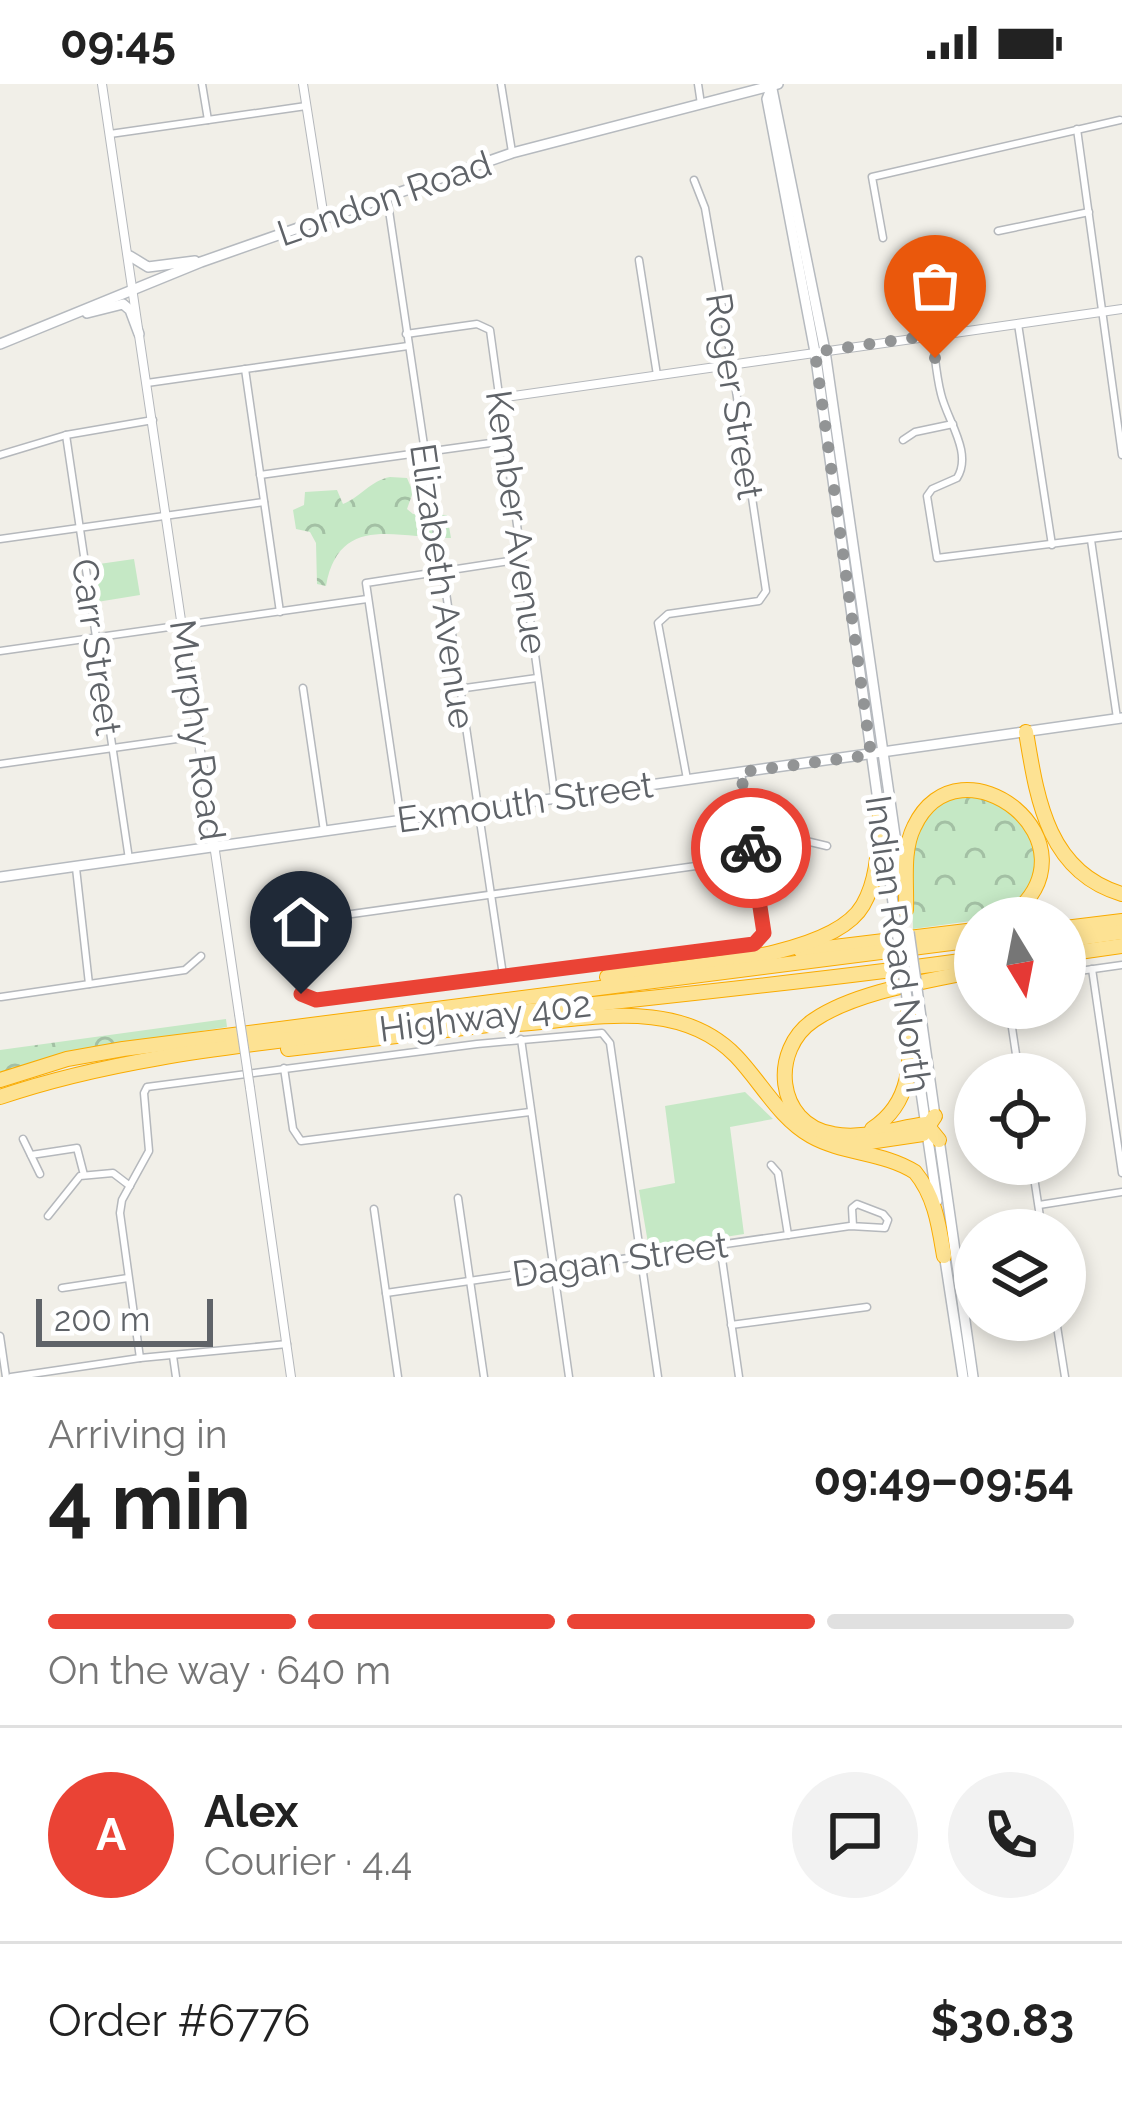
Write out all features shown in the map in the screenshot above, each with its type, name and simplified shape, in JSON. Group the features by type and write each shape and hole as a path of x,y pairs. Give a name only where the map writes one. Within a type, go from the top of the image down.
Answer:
{"highway":[{"path":"1026,732 1038,805 1049,834 1089,879 1122,894"},
{"path":"906,910 908,850 915,823 940,798 959,792 982,791 1017,807 1030,822 1040,849 1034,890 1028,897"},
{"path":"718,962 808,943 853,919 875,880 880,814"},
{"path":"1086,925 1122,921"},
{"path":"291,1025 384,1008 954,933"},
{"path":"1086,944 1122,939"},
{"name":"Highway 402","path":"0,1080 67,1059 291,1025 954,943"},
{"name":"Highway 402","path":"0,1099 79,1073 142,1060 458,1018 954,964"},
{"path":"0,1099 128,1070 954,965"},
{"path":"931,1128 853,1135 821,1131 791,1105 783,1073 793,1040 813,1020 954,969"},
{"path":"853,1135 882,1122 904,1093 914,1004"},
{"path":"488,1026 622,1017 676,1020 700,1029 724,1045 785,1116 814,1138 915,1172 935,1210 944,1256"},
{"path":"832,1145 868,1143 931,1128"}],"main road":[{"name":"London Road","path":"0,344 201,262 512,154 774,85"},
{"name":"Indian Road North","path":"774,85 767,99 820,352 877,755 906,910 903,932"},
{"path":"130,256 148,267 201,262"},
{"path":"64,318 121,303 130,310 139,334"},
{"name":"Exmouth Street","path":"0,877 1120,718"},
{"name":"Indian Road North","path":"877,755 880,814 973,1377"},
{"name":"Indian Road North","path":"931,1128 963,1377"}],"street":[{"name":"Murphy Road","path":"102,84 291,1377"},
{"path":"202,84 208,120"},
{"path":"303,84 324,218"},
{"path":"501,84 512,154"},
{"path":"698,84 701,104"},
{"path":"110,134 306,106"},
{"path":"883,238 872,177 1120,120"},
{"path":"1077,129 1122,455"},
{"name":"Roger Street","path":"687,779 658,623 668,614 762,600 766,591 705,208 694,180"},
{"name":"Elizabeth Avenue","path":"387,197 502,975"},
{"path":"998,231 1089,212"},
{"path":"639,260 657,375"},
{"path":"499,398 1122,309"},
{"path":"1018,324 1052,545"},
{"name":"Kember Avenue","path":"406,334 486,326 555,799"},
{"path":"932,335 942,398 962,471 927,496 937,558 1122,536"},
{"path":"146,383 408,346"},
{"path":"245,369 280,612"},
{"path":"0,455 66,435 153,420"},
{"path":"903,440 915,432 952,424"},
{"name":"Carr Street","path":"66,435 129,859"},
{"path":"260,476 505,441"},
{"path":"0,539 264,502"},
{"path":"1090,540 1120,718"},
{"path":"401,820 367,599 369,581 522,559"},
{"path":"0,651 367,599"},
{"path":"458,689 539,678"},
{"path":"303,688 323,831"},
{"path":"0,764 200,735"},
{"path":"301,994 316,1000 754,944 761,939 764,926 741,772"},
{"path":"280,924 753,858 806,841 827,846"},
{"path":"76,867 89,984"},
{"path":"1,997 185,970 201,956"},
{"path":"1086,970 1122,965"},
{"path":"1092,969 1122,1173"},
{"path":"140,1358 120,1213 149,1151 145,1090 154,1083 598,1034 607,1036 658,1377"},
{"path":"520,1039 569,1377"},
{"path":"284,1067 293,1129 301,1141 530,1112"},
{"path":"23,1139 40,1174"},
{"path":"31,1155 77,1148 84,1175"},
{"path":"771,1165 778,1173 788,1234"},
{"path":"48,1216 74,1180 84,1175 113,1173 130,1186"},
{"path":"1036,1185 1039,1209"},
{"path":"1039,1205 1122,1192"},
{"path":"458,1198 484,1377"},
{"name":"Dagan Street","path":"386,1293 788,1234 853,1226 884,1228 888,1220 857,1204 852,1208 853,1226"},
{"path":"374,1209 398,1377"},
{"path":"720,1245 739,1377"},
{"path":"62,1288 128,1278"},
{"path":"731,1325 867,1307"},
{"path":"0,1336 8,1377 286,1344"},
{"path":"1059,1341 1064,1377"},
{"path":"172,1356 176,1377"}],"green space":[{"path":"390,477 407,478 413,492 407,509 413,514 447,515 451,538 392,534 358,539 344,547 333,563 326,586 317,584 316,543 310,532 296,529 293,510 304,505 305,492 337,490 343,504"},
{"path":"134,559 140,595 97,602 92,565"},
{"path":"959,795 999,801 1027,832 1034,853 1035,877 1020,897 954,897 954,923 913,929 913,849 923,820 933,808"},
{"path":"226,1019 227,1027 95,1048 0,1072 0,1050"},
{"path":"745,1092 773,1119 730,1127 744,1234 649,1249 639,1190 675,1183 665,1106"}],"way so far":[{"path":"751,848 741,772 871,755 815,352 932,335 935,358"}],"route":[{"path":"301,994 316,1000 754,944 764,933 751,848"}]}
